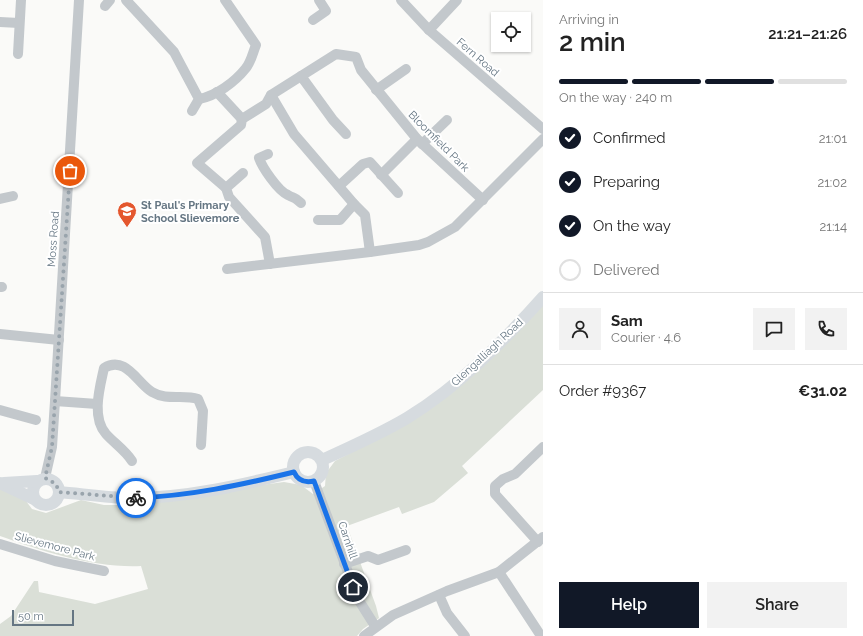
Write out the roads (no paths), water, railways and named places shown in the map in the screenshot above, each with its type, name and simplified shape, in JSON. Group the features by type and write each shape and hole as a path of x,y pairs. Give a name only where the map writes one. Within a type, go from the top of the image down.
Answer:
{"main road":[{"name":"Glengalliagh Road","path":"322,460 407,418 435,398 468,373 512,332 543,297"},
{"path":"303,452 312,452 322,460 323,470 321,475 314,481 304,482 296,476 294,472 293,463 299,454 303,452"},
{"path":"59,492 131,498 172,496 225,488 294,472"},
{"path":"41,480 56,484 59,492 56,500 49,505 41,504 34,499 0,483 41,480"},
{"path":"34,499 32,490 41,480"}],"street":[{"path":"18,54 21,0"},
{"name":"Moss Road","path":"41,480 52,447 79,0"},
{"path":"126,0 174,52 199,99"},
{"path":"192,111 199,99 208,97 234,81 247,67 256,45 225,0"},
{"path":"313,20 326,11 319,0"},
{"name":"Fern Road","path":"401,0 429,30 543,130"},
{"path":"429,30 457,0"},
{"path":"0,22 19,23"},
{"name":"Bloomfield Park","path":"301,76 336,54 356,57 361,70 419,141 483,200"},
{"path":"376,90 406,69"},
{"path":"270,264 265,237 229,197 226,188 197,163 241,125 242,119 266,104 301,76 346,134"},
{"path":"217,92 242,119"},
{"path":"273,97 294,134 338,186 366,215 370,252"},
{"path":"381,175 419,141 448,120"},
{"path":"227,269 370,252 419,245 428,242 455,227 543,139"},
{"path":"268,154 258,158 262,168 288,196 294,197 301,204"},
{"path":"338,186 363,164 370,162 398,193"},
{"path":"226,188 243,173"},
{"path":"0,198 13,196"},
{"path":"318,220 340,220 354,204"},
{"path":"0,334 59,340"},
{"path":"132,461 127,453 104,432 99,423 97,404 104,368 110,364 117,364 127,368 144,385 160,396 192,397 198,400 203,411 202,445"},
{"path":"55,401 97,404"},
{"path":"0,410 36,420"},
{"path":"364,636 375,626 393,615 439,595 499,572 541,539 495,494 494,490 495,486 503,479 514,474 543,447"},
{"name":"Carnhill","path":"314,481 358,599 375,626"},
{"name":"Slievemore Park","path":"1,547 55,561 104,571"},
{"path":"344,564 368,556 378,560 406,550"},
{"path":"499,572 541,636"},
{"path":"439,595 447,613 465,636"}],"place":[{"name":"St Paul's Primary School Slievemore","path":"127,228"}]}
